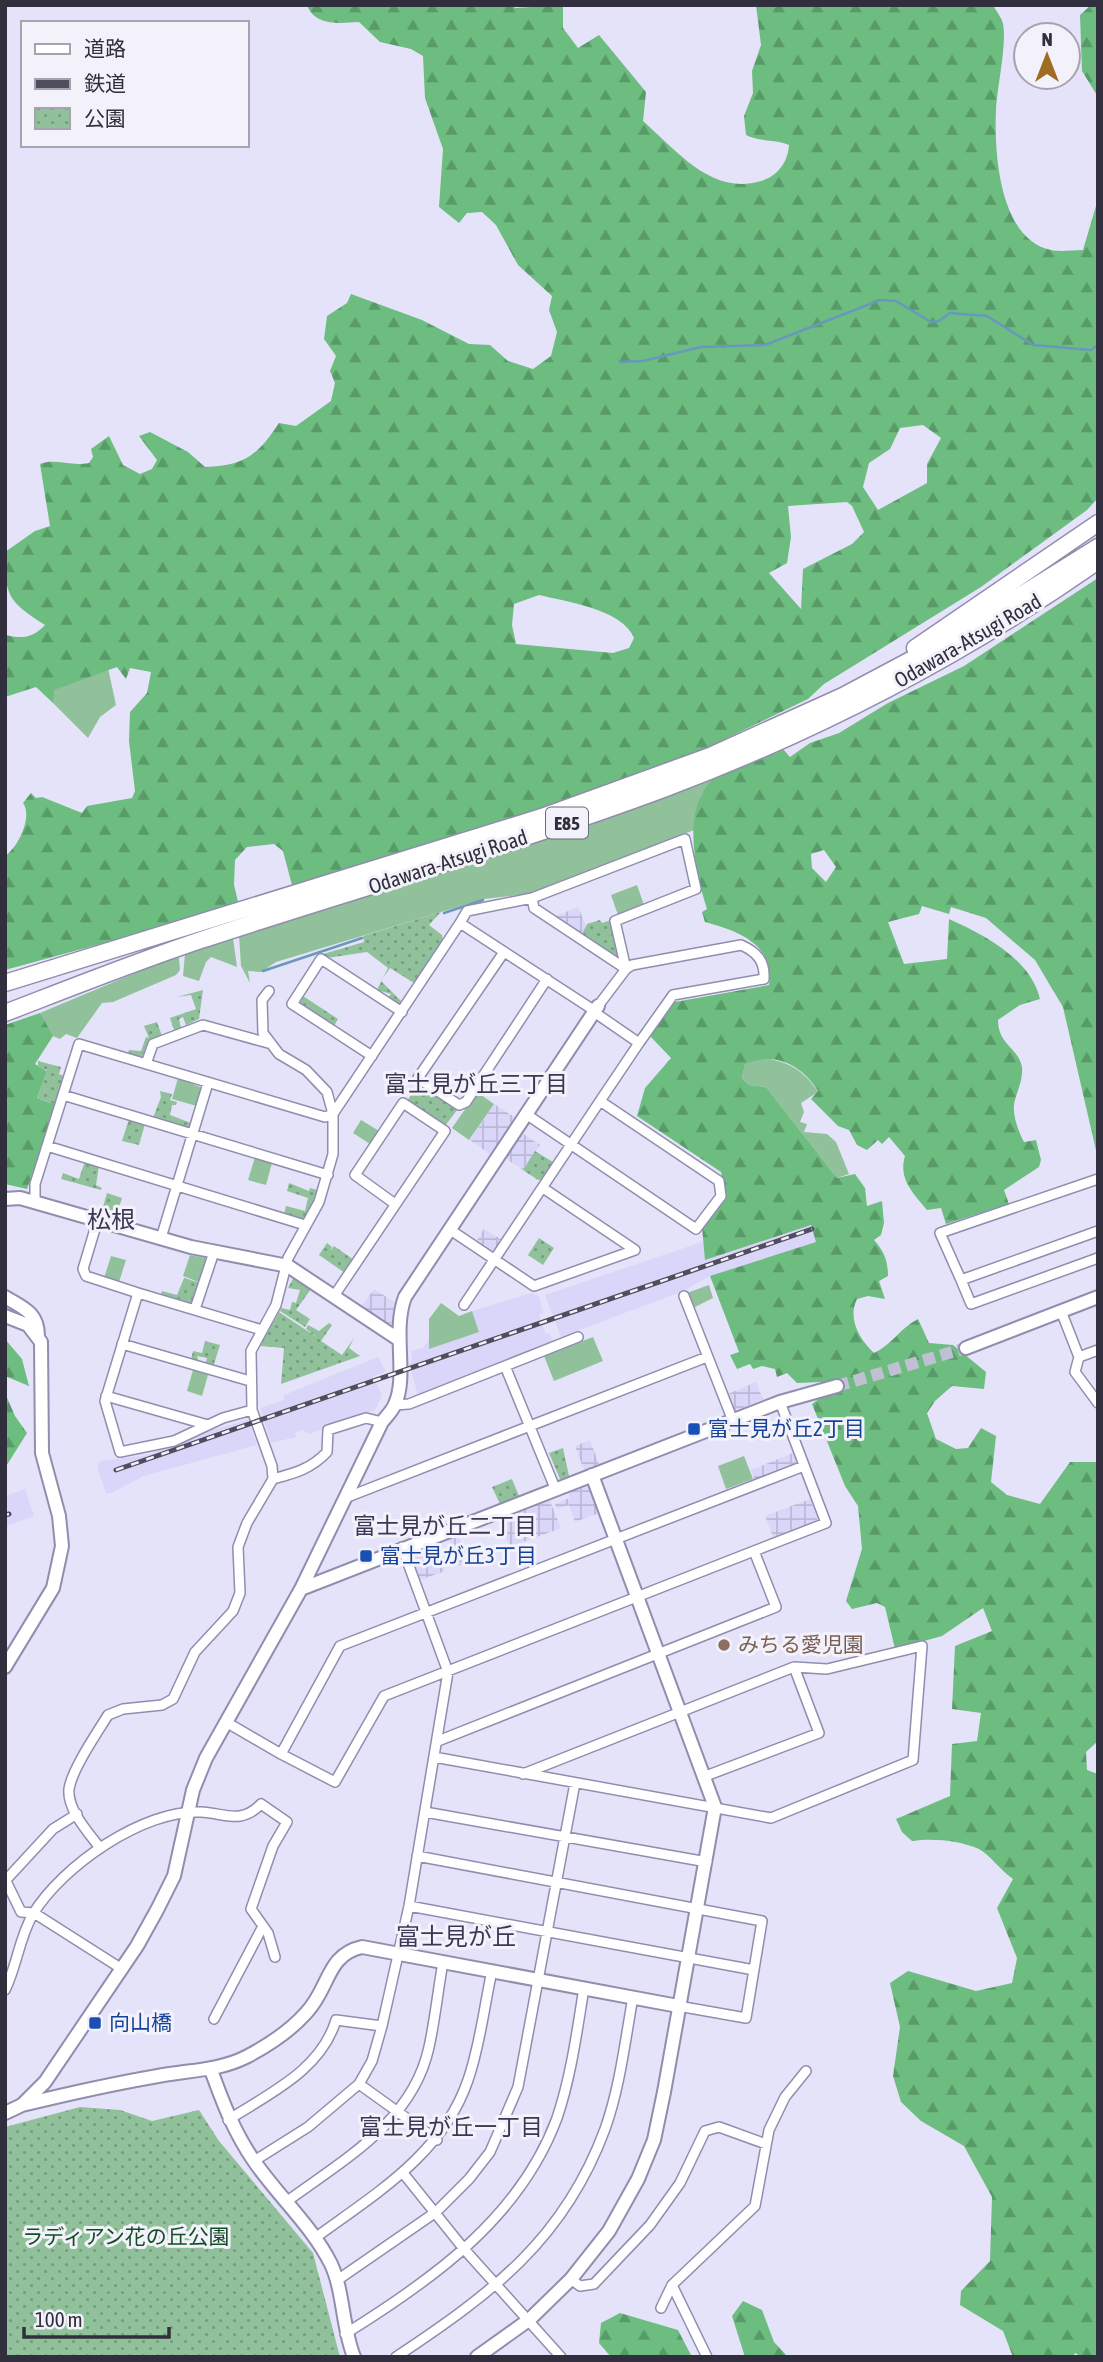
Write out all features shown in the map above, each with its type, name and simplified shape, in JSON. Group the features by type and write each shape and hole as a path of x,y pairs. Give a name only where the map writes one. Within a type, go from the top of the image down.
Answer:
{"highway":[{"path":"843,696 1098,523"},
{"name":"Odawara-Atsugi Road","path":"5,983 542,817 710,756 843,696 951,638 1098,547"},
{"name":"Odawara-Atsugi Road","path":"5,1013 198,941 531,836 668,787 878,693 975,641 1098,561"}],"street":[{"path":"35,1202 35,1184 79,1044 325,1117 333,1114 467,911 532,898 685,839 696,889 615,921 626,969"},
{"path":"532,898 534,908 626,969"},
{"path":"460,923 596,1010 639,1043"},
{"path":"22,2105 45,2082 122,1969 174,1876 193,1790 206,1758 301,1589 382,1422 396,1405 399,1386 399,1312 405,1297 626,969 741,945 755,952 765,967 764,979 673,995 464,1305"},
{"path":"504,952 418,1078 459,1105 466,1102 547,979"},
{"path":"372,1056 292,1004 321,959 402,1012"},
{"path":"268,1043 263,1033 262,1000 269,991"},
{"path":"100,1848 77,1814 69,1790 108,1715 123,1709 162,1705 173,1699 195,1653 233,1611 240,1593 238,1547 247,1523 273,1479 272,1466 252,1410 250,1354 276,1305 289,1258 319,1202 333,1154 333,1114 327,1092 318,1081 268,1043 198,1026 153,1044 146,1064"},
{"path":"161,1238 208,1083"},
{"path":"63,1095 328,1175"},
{"path":"526,1114 696,1229 721,1196 719,1181 600,1101"},
{"path":"334,1296 396,1204 445,1131 403,1103 355,1175 396,1204"},
{"path":"47,1146 305,1225"},
{"path":"1097,1180 940,1233 971,1304 1098,1258"},
{"path":"449,1229 534,1286 635,1250 543,1188"},
{"path":"5,1199 35,1202 214,1252 288,1266 398,1339"},
{"path":"98,1219 83,1269 86,1276 262,1330"},
{"path":"961,1280 1098,1231"},
{"path":"195,1309 214,1252"},
{"path":"138,1293 106,1396 120,1452 174,1441 208,1424 252,1410"},
{"path":"684,1296 733,1421"},
{"path":"5,1297 34,1315 38,1322 42,1364 43,1453 62,1531 61,1560 53,1588 5,1667"},
{"path":"966,1348 1098,1297"},
{"path":"1061,1311 1079,1357 1075,1371 1098,1403"},
{"path":"5,1316 28,1325 38,1336"},
{"path":"396,1405 409,1404 578,1337"},
{"path":"122,1344 250,1381"},
{"path":"1079,1357 1098,1350"},
{"path":"345,1498 708,1357"},
{"path":"505,1366 555,1488"},
{"path":"301,1589 402,1547 780,1402 836,1386"},
{"path":"106,1396 208,1424"},
{"path":"226,1723 335,1782 384,1696 825,1524 780,1402"},
{"path":"273,1479 305,1471 317,1464 327,1452 328,1430 366,1418 382,1422"},
{"path":"281,1754 340,1646 615,1537 804,1466"},
{"path":"477,2357 530,2319 571,2279 609,2231 638,2179 654,2140 708,1862 715,1807 592,1475"},
{"path":"254,2161 308,2127 359,2084 372,2061 382,2026 409,1906 439,1741 448,1672 402,1547"},
{"path":"439,1741 776,1607 754,1551"},
{"path":"434,1757 523,1774 771,1818 913,1760 922,1646 827,1670 794,1667 523,1774"},
{"path":"704,1777 819,1734 794,1667"},
{"path":"336,2281 436,2212 469,2179 490,2152 518,2087 575,1783"},
{"path":"5,1990 23,1935 34,1913 69,1873 100,1848 169,1813 202,1811 231,1818 253,1812 261,1804 287,1822 273,1846 251,1909 268,1933 275,1957"},
{"path":"425,1812 708,1862"},
{"path":"77,1814 53,1829 5,1881 21,1912 34,1913 122,1969"},
{"path":"5,2113 22,2105 117,2083 211,2070 245,2057 285,2034 322,1992 339,1957 346,1950 362,1947 746,2018 762,1921 417,1857"},
{"path":"409,1906 754,1970"},
{"path":"214,2019 262,1927"},
{"path":"286,2202 368,2141 399,2112 420,2074 429,2047 443,1962"},
{"path":"315,2238 402,2173 437,2140 455,2111 469,2079 492,1971"},
{"path":"345,2334 402,2297 464,2249 528,2180 557,2118 584,1988"},
{"path":"396,2357 496,2284 533,2251 579,2188 606,2127 633,1997"},
{"path":"229,2120 314,2061 331,2037 336,2020 382,2026"},
{"path":"211,2070 229,2120 254,2161 315,2238 332,2265 345,2334 354,2357"},
{"path":"661,2308 672,2285 755,2206 769,2130 785,2097 806,2071"},
{"path":"359,2084 437,2140"},
{"path":"571,2279 580,2286 594,2284 650,2225 680,2183 705,2131 719,2127 766,2144"},
{"path":"402,2173 464,2249 530,2319 561,2357"},
{"path":"672,2285 707,2357"}],"shaded area":[{"path":"578,907 585,923 585,929 579,934 554,917"},
{"path":"494,1104 516,1118 491,1155 470,1140"},
{"path":"522,1133 540,1145 523,1170 505,1158"},
{"path":"811,1224 817,1242 710,1276 683,1291 561,1337 545,1295 705,1241 706,1260"},
{"path":"484,1229 502,1240 497,1248 491,1251 476,1242"},
{"path":"374,1289 394,1302 392,1323 387,1324 361,1307"},
{"path":"531,1293 539,1296 543,1313 539,1315 546,1334 550,1333 553,1342 418,1395 409,1364 412,1362 411,1351 423,1348 429,1340 429,1349 478,1332 472,1311"},
{"path":"378,1357 386,1372 373,1376 382,1395 375,1410 309,1434 303,1430 295,1433 296,1437 271,1443 260,1408 284,1400 284,1395"},
{"path":"756,1382 763,1399 735,1411 728,1394"},
{"path":"248,1420 257,1445 144,1476 106,1493 98,1470 101,1461 147,1455 211,1430"},
{"path":"590,1440 599,1464 584,1470 575,1446"},
{"path":"793,1453 797,1461 794,1465 755,1481 751,1470"},
{"path":"584,1484 590,1488 599,1513 575,1522 569,1505 557,1509 555,1504 570,1498 567,1490"},
{"path":"25,1489 34,1516 5,1527 5,1496"},
{"path":"548,1496 561,1528 510,1547 498,1515"},
{"path":"810,1499 818,1521 773,1537 765,1516"},
{"path":"458,1534 469,1563 458,1566 448,1537"},
{"path":"434,1543 445,1571 420,1580 410,1552"}],"green space":[{"path":"307,5 513,5 515,8 563,5 563,28 578,48 599,35 646,92 643,121 696,168 711,177 743,184 767,179 777,172 784,163 789,145 746,135 744,116 753,93 752,71 761,45 756,5 993,5 1002,22 1004,33 997,101 996,148 1003,192 1010,212 1020,229 1034,243 1055,251 1083,250 1098,199 1098,498 1087,510 981,587 824,684 808,699 686,758 492,826 293,889 283,851 274,844 247,847 235,860 234,885 239,906 5,970 5,856 15,846 23,831 26,809 23,803 31,793 36,798 42,797 82,813 87,806 132,798 135,791 129,741 130,712 147,693 151,672 130,668 126,679 117,667 54,690 53,703 36,687 5,697 5,635 27,636 36,633 45,625 23,610 11,596 5,566 5,552 35,531 50,526 40,464 89,463 93,457 91,449 109,436 123,465 140,474 152,469 157,460 139,436 150,432 188,452 205,467 230,464 249,457 279,423 296,426 331,401 335,383 330,371 336,356 324,339 327,316 347,303 351,294 422,320 469,344 490,345 508,361 533,369 551,356 557,332 549,310 552,296 518,265 496,225 482,212 467,213 459,223 439,207 443,149 425,98 423,56 411,49 380,42 359,22 329,22 311,12","holes":["923,425 941,438 927,464 927,483 878,510 863,487 869,463 890,449 900,428","847,502 852,506 864,532 852,544 803,569 801,609 769,573 787,563 791,537 788,506","539,595 578,604 618,620 628,628 634,638 629,648 613,653 516,644 512,625 514,604"]},
{"path":"1091,5 1098,5 1098,97 1082,71 1080,15"},
{"path":"1098,578 1098,1159 1063,1007 1035,960 986,918 951,907 949,914 922,906 919,914 888,922 904,964 947,959 949,919 977,932 1016,960 1035,984 1040,999 1020,1005 998,1020 1001,1035 1017,1055 1022,1067 1014,1105 1017,1127 1024,1142 1036,1140 1041,1160 1039,1167 1004,1190 1009,1204 946,1224 941,1208 927,1210 912,1192 905,1179 905,1156 889,1137 882,1144 878,1140 867,1150 857,1145 849,1130 838,1126 811,1099 818,1091 796,1068 777,1060 756,1060 745,1064 742,1078 749,1085 766,1087 837,1178 855,1174 865,1188 867,1206 882,1201 884,1223 881,1235 874,1240 883,1252 887,1266 888,1276 879,1281 885,1299 868,1296 857,1299 853,1314 856,1329 869,1348 874,1353 880,1350 918,1319 929,1343 953,1345 986,1372 984,1389 952,1386 935,1401 927,1413 936,1439 956,1449 968,1448 981,1428 996,1436 991,1482 1007,1495 1040,1504 1070,1462 1098,1462 1098,1741 1086,1752 1087,1770 1098,1774 1098,2357 1082,2357 1075,2353 1073,2357 1013,2357 1003,2331 960,2305 961,2291 990,2261 992,2197 964,2146 921,2121 901,2102 893,2076 900,2027 890,1983 908,1971 976,1991 1012,1983 1017,1958 997,1908 1013,1879 979,1849 946,1840 912,1841 902,1832 896,1819 950,1796 952,1744 977,1741 981,1713 952,1709 955,1646 992,1631 983,1608 942,1636 895,1649 885,1607 877,1603 852,1609 846,1601 862,1549 858,1506 845,1486 812,1404 827,1393 822,1382 797,1383 787,1373 777,1377 775,1369 762,1366 753,1369 750,1364 737,1369 730,1355 739,1352 710,1276 816,1242 811,1225 705,1260 702,1227 726,1199 721,1172 637,1116 645,1088 671,1058 650,1036 675,1002 769,985 766,959 760,949 741,935 705,922 702,912 707,909 698,877 694,841 697,807 703,792 713,779 727,770 783,749 790,757 810,743 839,733 888,703 964,666","holes":["824,850 836,867 826,882 812,868 811,854"]},
{"path":"108,668 116,705 100,717 88,738 53,703 53,690"},
{"path":"715,777 701,795 694,830 528,894 484,899 276,962 261,972 248,971 250,983 241,966 239,935"},
{"path":"637,885 644,905 618,915 611,895"},
{"path":"441,912 429,925 442,935 443,941 414,983 390,968 383,978 388,968 367,952 327,958 323,954 364,942 363,936"},
{"path":"600,920 602,923 611,920 620,961 582,934 587,924"},
{"path":"233,938 237,967 211,957 206,962 199,981 183,976 185,954"},
{"path":"171,958 179,958 180,970 176,975 113,1002 102,1003 77,1038 66,1034 60,1039 50,1035 40,1013"},
{"path":"381,981 402,1002 396,1004 388,998 391,994 377,990"},
{"path":"203,990 199,1019 186,1025 183,1017 179,1019 181,1028 174,1030 170,1018 196,1009 191,995 177,997"},
{"path":"303,996 338,1019 334,1026 300,1004"},
{"path":"40,1013 53,1036 35,1064 47,1071 37,1098 56,1105 27,1189 5,1184 5,1025"},
{"path":"157,1022 162,1036 149,1041 141,1058 128,1054 129,1050 141,1051 146,1037 149,1038 144,1026"},
{"path":"758,1058 785,1063 800,1071 812,1084 818,1092 801,1103 804,1112 800,1122 807,1124 804,1132 827,1134 836,1142 849,1174 837,1178 766,1087 749,1085 742,1078 745,1064"},
{"path":"38,1061 61,1067 59,1074 64,1076 56,1105 37,1098 47,1070 38,1067"},
{"path":"178,1078 202,1088 197,1106 172,1099"},
{"path":"419,1084 457,1110 445,1126 407,1101"},
{"path":"160,1091 172,1094 170,1100 177,1102 172,1105 170,1115 191,1123 191,1127 187,1129 153,1118 161,1097"},
{"path":"477,1092 494,1104 469,1140 452,1128"},
{"path":"129,1119 145,1124 139,1145 122,1141"},
{"path":"361,1120 379,1131 370,1144 353,1133"},
{"path":"535,1151 553,1162 543,1179 538,1180 523,1170"},
{"path":"255,1157 272,1163 266,1185 248,1180"},
{"path":"84,1164 99,1166 96,1185 102,1188 101,1190 61,1179 63,1173 79,1179"},
{"path":"289,1183 309,1191 310,1188 317,1190 307,1217 301,1219 284,1214 286,1206 305,1211 308,1198 287,1191"},
{"path":"107,1193 122,1198 115,1219 101,1214"},
{"path":"539,1238 554,1248 543,1265 528,1255"},
{"path":"327,1243 332,1247 330,1251 334,1246 354,1260 345,1273 319,1255"},
{"path":"190,1255 205,1258 207,1262 201,1283 183,1276"},
{"path":"111,1256 126,1260 119,1282 104,1278"},
{"path":"294,1277 311,1289 296,1310 310,1319 305,1327 280,1311 281,1308 290,1310 292,1302 296,1303 300,1290 288,1288"},
{"path":"184,1278 201,1283 192,1303 161,1294 162,1291 177,1295"},
{"path":"709,1285 713,1298 693,1308 687,1293"},
{"path":"441,1303 459,1316 472,1311 479,1332 429,1349 429,1319"},
{"path":"279,1312 318,1338 306,1329 308,1325 319,1331 329,1323 332,1325 321,1341 342,1355 354,1338 349,1348 360,1356 281,1384 284,1348 260,1346"},
{"path":"593,1337 603,1361 554,1381 544,1356"},
{"path":"5,1339 22,1359 29,1386 5,1376"},
{"path":"205,1341 220,1345 213,1367 205,1365 207,1358 197,1356 199,1362 191,1360 193,1351 202,1353"},
{"path":"193,1370 208,1375 202,1396 187,1391"},
{"path":"5,1393 15,1416 27,1433 5,1468"},
{"path":"563,1448 569,1476 560,1479 549,1453"},
{"path":"744,1456 753,1479 726,1489 718,1466"},
{"path":"512,1479 519,1496 500,1504 492,1487"},
{"name":"ラディアン花の丘公園","path":"80,2107 120,2110 152,2121 199,2110 219,2141 313,2253 340,2357 5,2357 5,2127"},
{"path":"743,2301 762,2310 774,2342 788,2357 745,2357 732,2316"},
{"path":"620,2313 678,2330 692,2357 611,2357 599,2343 601,2323"}],"waterway":[{"path":"621,362 643,361 701,347 765,345 880,300 896,301 931,322 939,321 950,313 987,316 1033,345 1091,350 1098,345"},
{"path":"444,913 483,900"},
{"path":"263,971 362,938"}],"tunnel":[{"path":"837,1386 966,1348"}],"railway":[{"path":"116,1470 812,1229"},
{"path":"5,1515 9,1514"}],"place":[{"name":"富士見が丘2丁目","path":"694,1429"},
{"name":"富士見が丘3丁目","path":"366,1556"},
{"name":"みちる愛児園","path":"724,1645"},
{"name":"向山橋","path":"95,2023"}],"district":[{"name":"富士見が丘三丁目","path":"476,1084"},
{"name":"松根","path":"111,1220"},
{"name":"富士見が丘二丁目","path":"445,1526"},
{"name":"富士見が丘","path":"456,1937"},
{"name":"富士見が丘一丁目","path":"451,2127"}]}
